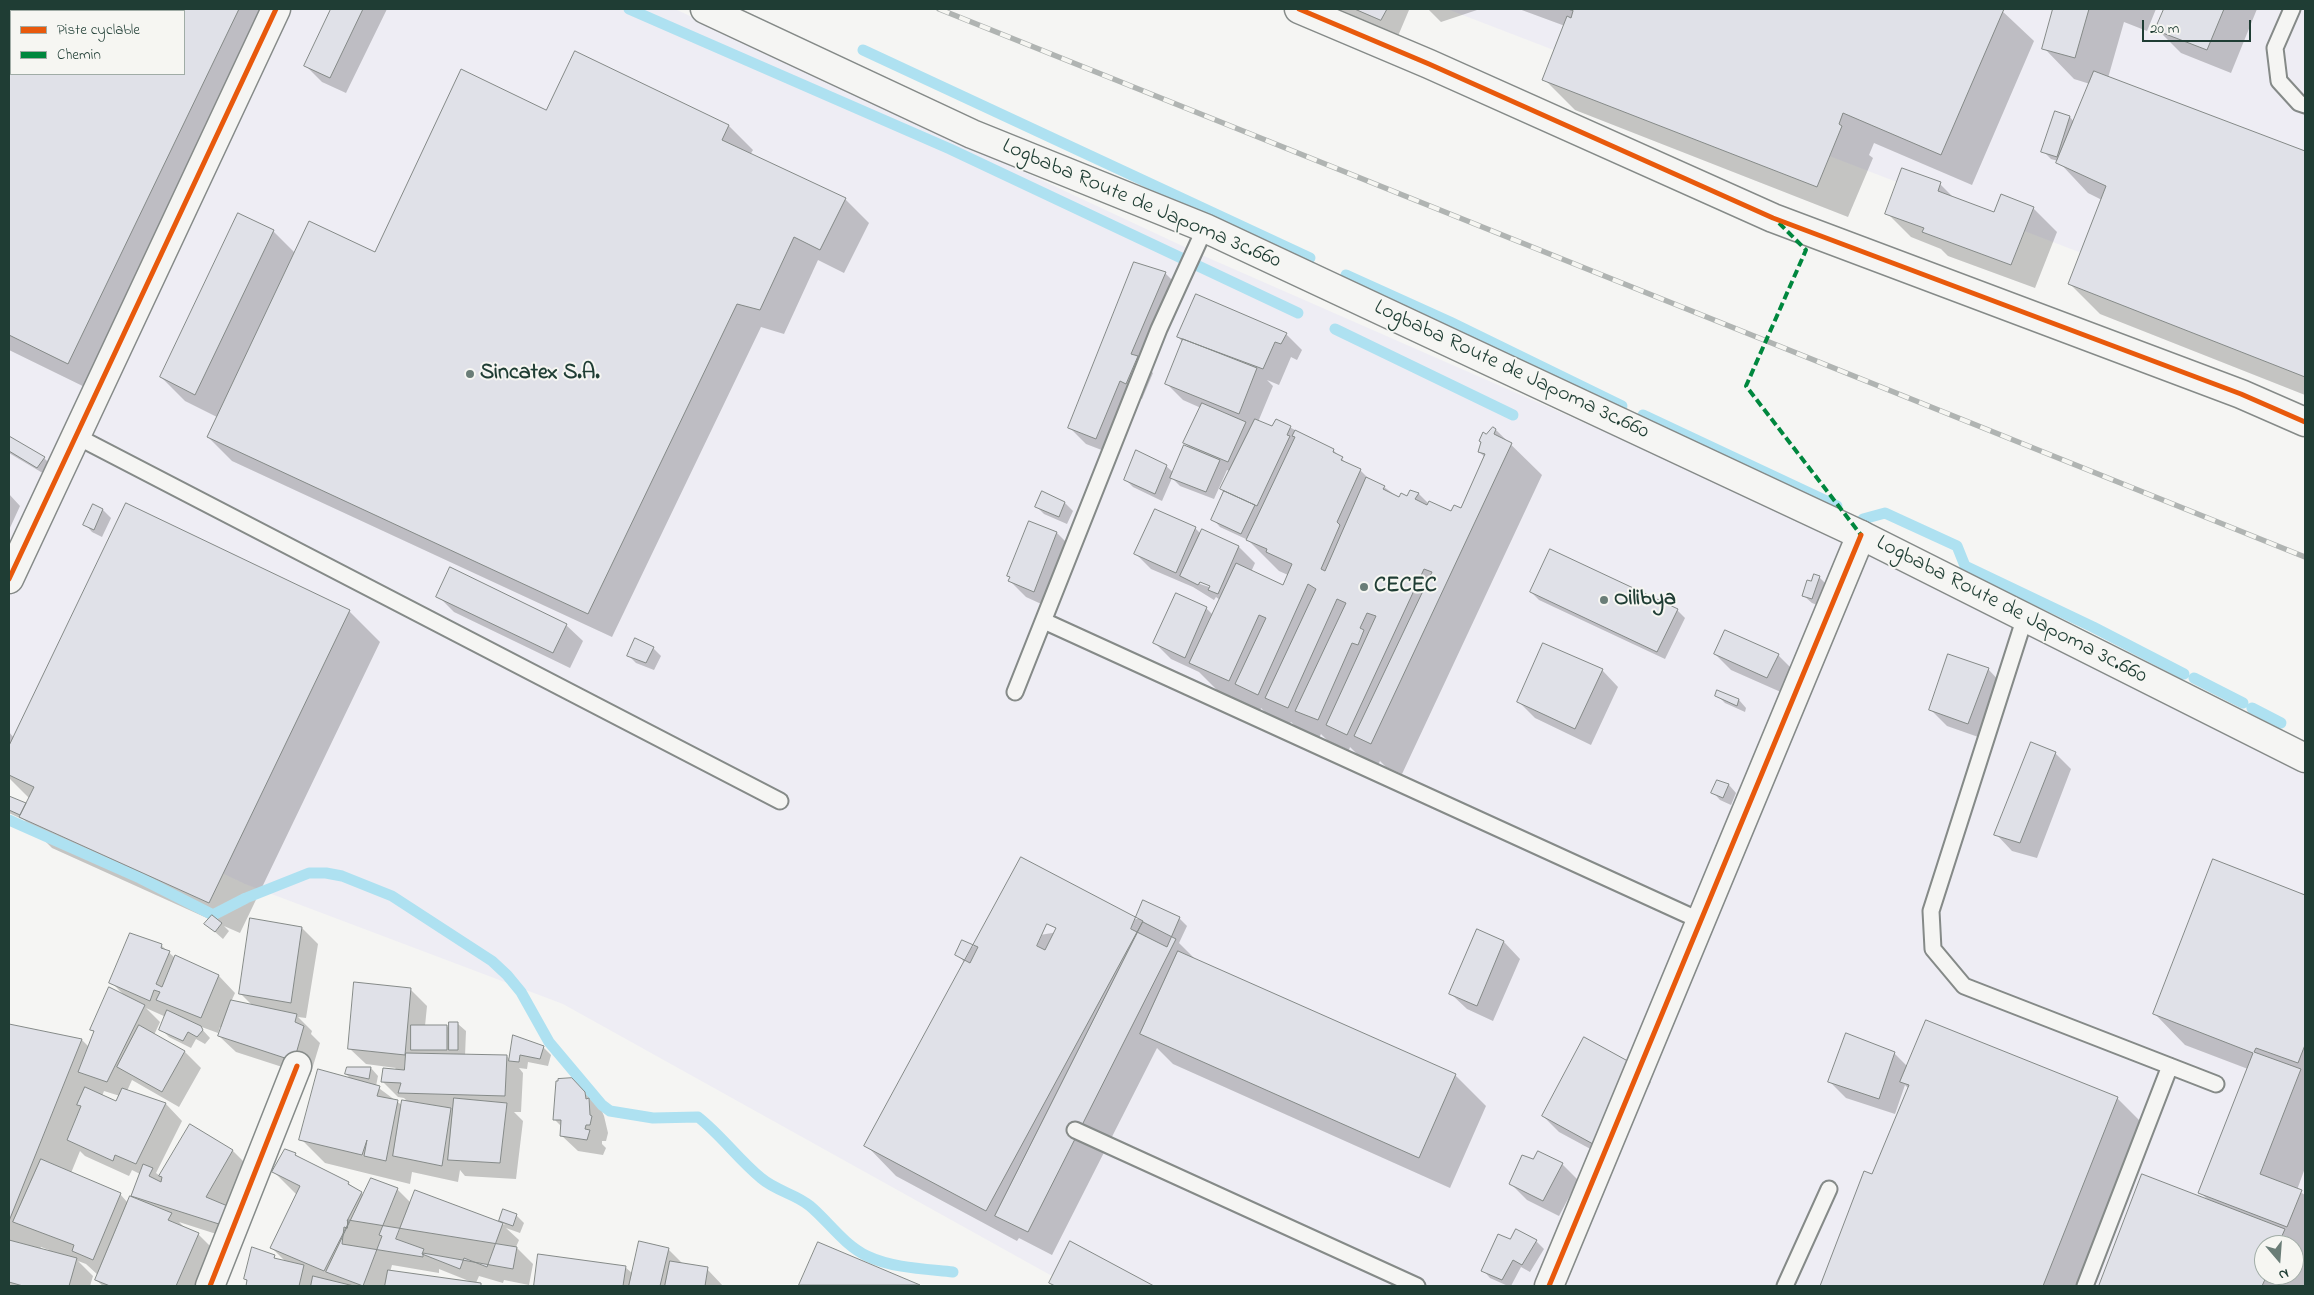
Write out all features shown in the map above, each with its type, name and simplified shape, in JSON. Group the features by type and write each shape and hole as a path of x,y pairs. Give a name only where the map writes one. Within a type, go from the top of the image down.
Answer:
{"street":[{"path":"9,579 276,9"},
{"name":"Logbaba Route de Japoma 3c.660","path":"705,9 972,134 1205,228 1861,535 2305,758"},
{"path":"1299,9 1438,68 1774,218 2241,394 2305,422"},
{"path":"1549,1286 1861,535"},
{"path":"210,1286 297,1066"}],"lane":[{"path":"2292,9 2275,48 2279,81 2299,103 2305,105"},
{"path":"1015,692 1159,329 1205,228"},
{"path":"76,436 780,801"},
{"path":"2025,617 1931,911 1934,949 1964,986 2216,1084"},
{"path":"1044,621 1701,921"},
{"path":"2085,1286 2170,1066"},
{"path":"1075,1130 1417,1286"},
{"path":"1784,1286 1829,1189"}],"shaded area":[{"path":"9,9 675,9 1204,256 1895,559 2305,762 2305,1286 1070,1286 563,1004 245,884 9,772"},
{"path":"1447,9 2305,9 2305,339"}],"building":[{"path":"9,9 239,9 68,364 9,335"},
{"path":"331,9 363,9 330,78 304,66"},
{"path":"1355,9 1387,9 1381,20"},
{"path":"1568,9 2004,9 1941,155 1843,113 1839,124 1842,126 1817,187 1542,80 1567,16 1571,18 1573,11"},
{"path":"2053,9 2089,9 2075,58 2042,49"},
{"path":"2164,9 2224,9 2207,50 2155,30"},
{"name":"Sincatex S.A.","path":"575,51 729,125 722,140 846,198 820,250 794,237 760,310 737,304 588,614 207,437 309,221 375,252 461,69 546,110"},
{"path":"2094,71 2305,151 2305,377 2068,284 2106,186 2056,163"},
{"path":"2055,111 2070,116 2057,157 2041,152"},
{"path":"1902,168 1941,182 1938,191 1994,212 2001,194 2034,207 2011,265 1922,232 1924,228 1885,214"},
{"path":"238,213 274,230 195,395 160,377"},
{"path":"1134,262 1166,272 1131,354 1138,356 1126,384 1120,381 1096,439 1068,428"},
{"path":"1196,294 1287,333 1281,344 1275,342 1263,369 1177,337"},
{"path":"1183,339 1257,368 1239,414 1165,384"},
{"path":"1202,403 1246,422 1228,462 1183,443"},
{"path":"1255,419 1272,426 1276,419 1291,426 1287,435 1290,436 1257,506 1220,489"},
{"name":"CECEC","path":"1493,427 1496,429 1494,434 1512,443 1371,744 1354,736 1432,572 1424,569 1347,735 1326,725 1376,616 1367,613 1360,628 1364,630 1358,645 1352,643 1318,720 1295,711 1346,603 1337,599 1288,708 1265,698 1316,589 1308,584 1258,695 1235,684 1266,618 1259,615 1229,681 1189,663 1236,563 1283,585 1292,564 1266,552 1267,549 1246,540 1295,437 1292,436 1295,430 1334,449 1333,452 1343,457 1341,460 1361,469 1337,522 1340,525 1321,569 1325,571 1366,477 1385,486 1383,489 1399,497 1401,493 1407,496 1410,490 1419,493 1415,499 1427,505 1429,501 1451,511 1454,505 1461,508 1485,454 1478,452 1481,442 1479,441 1483,432 1486,434"},
{"path":"9,436 45,457 37,468 9,451"},
{"path":"1184,445 1220,460 1206,492 1170,478"},
{"path":"1136,450 1167,465 1155,494 1124,480"},
{"path":"1042,491 1065,502 1059,517 1035,507"},
{"path":"1224,491 1255,505 1241,534 1211,520"},
{"path":"126,503 350,610 209,903 19,817 34,787 9,775 9,746"},
{"path":"93,504 103,509 94,530 83,525"},
{"path":"1155,509 1196,527 1176,573 1134,554"},
{"path":"1029,521 1057,532 1034,592 1008,581 1010,577 1007,576"},
{"path":"1202,529 1239,546 1218,594 1208,590 1210,586 1200,582 1198,585 1180,576"},
{"name":"Oilibya","path":"1550,549 1678,609 1657,652 1530,592"},
{"path":"450,567 567,624 553,653 436,597"},
{"path":"1814,574 1820,576 1812,599 1802,596 1807,580 1811,581"},
{"path":"1176,593 1207,607 1185,658 1153,643"},
{"path":"1725,630 1779,654 1767,678 1714,654"},
{"path":"635,638 654,647 646,663 627,656"},
{"path":"1543,643 1603,669 1575,729 1517,702"},
{"path":"1948,654 1989,668 1968,724 1929,710"},
{"path":"1717,690 1739,699 1737,706 1715,696"},
{"path":"2031,742 2056,752 2020,843 1994,835"},
{"path":"1717,780 1729,784 1723,798 1711,793"},
{"path":"9,796 26,803 20,815 9,810"},
{"path":"1021,857 1143,921 986,1211 864,1146"},
{"path":"2213,859 2305,895 2305,1045 2298,1063 2256,1048 2254,1052 2301,1069 2260,1174 2302,1190 2287,1227 2198,1193 2253,1053 2153,1014"},
{"path":"1143,900 1180,917 1167,947 1131,929"},
{"path":"212,915 222,923 215,932 204,924"},
{"path":"250,918 302,927 291,1003 239,994"},
{"path":"1143,922 1176,939 1028,1232 995,1216"},
{"path":"1047,924 1056,928 1045,950 1037,946"},
{"path":"1477,929 1504,941 1477,1006 1449,994"},
{"path":"130,933 162,944 161,948 170,951 156,984 162,987 175,955 219,975 201,1018 156,1000 160,992 154,990 150,1001 109,983"},
{"path":"962,940 978,947 970,963 955,955"},
{"path":"1178,951 1456,1074 1419,1158 1140,1034"},
{"path":"354,982 411,988 405,1055 348,1049"},
{"path":"109,987 145,1005 107,1082 78,1072 94,1031 90,1030"},
{"path":"231,1000 297,1014 295,1022 304,1026 294,1061 218,1036"},
{"path":"167,1010 201,1026 203,1030 197,1037 188,1032 183,1041 159,1030"},
{"path":"1926,1020 2118,1097 2043,1286 1820,1286 1864,1171 1872,1174 1909,1085 1900,1082"},
{"path":"449,1022 458,1022 458,1050 449,1050"},
{"path":"9,1024 82,1039 9,1221"},
{"path":"139,1025 185,1051 162,1092 117,1067"},
{"path":"411,1025 447,1025 447,1050 411,1050"},
{"path":"1846,1033 1895,1052 1879,1099 1828,1082"},
{"path":"513,1035 544,1046 540,1059 520,1055 519,1062 509,1061"},
{"path":"1584,1037 1635,1065 1593,1144 1542,1116"},
{"path":"406,1053 507,1055 505,1096 398,1093 401,1083 381,1082 383,1068 404,1070"},
{"path":"347,1067 371,1067 369,1079 345,1074"},
{"path":"318,1069 380,1086 377,1096 398,1100 386,1161 364,1156 367,1140 362,1155 299,1140"},
{"path":"572,1078 585,1092 586,1099 589,1098 590,1115 592,1116 590,1125 586,1125 585,1129 590,1130 587,1140 560,1136 561,1120 553,1120 556,1081 558,1079"},
{"path":"85,1087 116,1101 122,1088 166,1103 136,1164 115,1155 113,1161 67,1140 81,1106 77,1105"},
{"path":"454,1098 507,1103 500,1163 448,1160"},
{"path":"402,1100 451,1108 442,1166 393,1156"},
{"path":"190,1124 233,1150 206,1197 230,1207 222,1225 131,1196 143,1164 153,1168 149,1176 161,1182 162,1177 159,1176"},
{"path":"285,1149 349,1182 348,1184 362,1192 324,1271 270,1248 300,1186 272,1172"},
{"path":"1538,1151 1563,1163 1543,1201 1509,1184 1522,1155 1533,1159"},
{"path":"41,1159 121,1193 93,1260 72,1251 74,1245 13,1222"},
{"path":"2142,1174 2285,1229 2282,1235 2254,1235 2254,1285 2262,1286 2099,1286"},
{"path":"371,1178 398,1188 379,1235 382,1236 363,1286 326,1272"},
{"path":"415,1190 503,1223 487,1267 464,1258 460,1269 422,1254 424,1249 396,1239"},
{"path":"130,1196 172,1213 168,1220 199,1233 176,1286 110,1286 95,1280"},
{"path":"503,1209 517,1214 513,1226 499,1221"},
{"path":"348,1220 517,1247 513,1269 423,1253 423,1257 342,1244 344,1227 347,1228"},
{"path":"1516,1229 1537,1240 1522,1265 1513,1260 1502,1280 1481,1271 1498,1234 1510,1239"},
{"path":"9,1240 77,1258 69,1286 23,1286 9,1282"},
{"path":"639,1241 669,1248 660,1286 629,1286"},
{"path":"1070,1241 1154,1286 1055,1286 1049,1283"},
{"path":"818,1242 920,1285 799,1285"},
{"path":"252,1247 275,1255 274,1258 304,1265 299,1286 246,1286 247,1280 244,1279"},
{"path":"538,1254 626,1266 623,1286 534,1286"},
{"path":"670,1261 708,1267 705,1286 665,1286"},
{"path":"388,1270 481,1283 481,1286 385,1286"},
{"path":"313,1276 354,1286 311,1286"}],"waterway":[{"path":"629,9 950,149 1298,313"},
{"path":"863,50 1310,258"},
{"path":"1346,275 1450,322 1622,406"},
{"path":"1335,329 1513,415"},
{"path":"1643,415 1837,506"},
{"path":"1863,519 1885,513 1957,546 1965,566 2093,627 2184,674"},
{"path":"2194,678 2243,703"},
{"path":"2252,708 2281,723"},
{"path":"9,820 140,878 213,915 246,898 309,873 326,873 342,876 392,896 492,961 507,975 521,992 549,1042 602,1105 610,1111 653,1118 698,1117 761,1178 810,1206 843,1239 858,1251 877,1260 898,1266 953,1272"}],"railway":[{"path":"939,9 2305,557"}],"marked path":[{"path":"1779,223 1806,250 1746,386 1861,535"}],"cycle path":[{"path":"9,579 276,9"},
{"path":"1299,9 1429,64 1773,218 2241,394 2305,422"},
{"path":"1549,1286 1861,535"},
{"path":"210,1286 297,1066"}],"place":[{"name":"Sincatex S.A.","path":"470,374"},
{"name":"CECEC","path":"1364,587"},
{"name":"Oilibya","path":"1604,600"}]}
